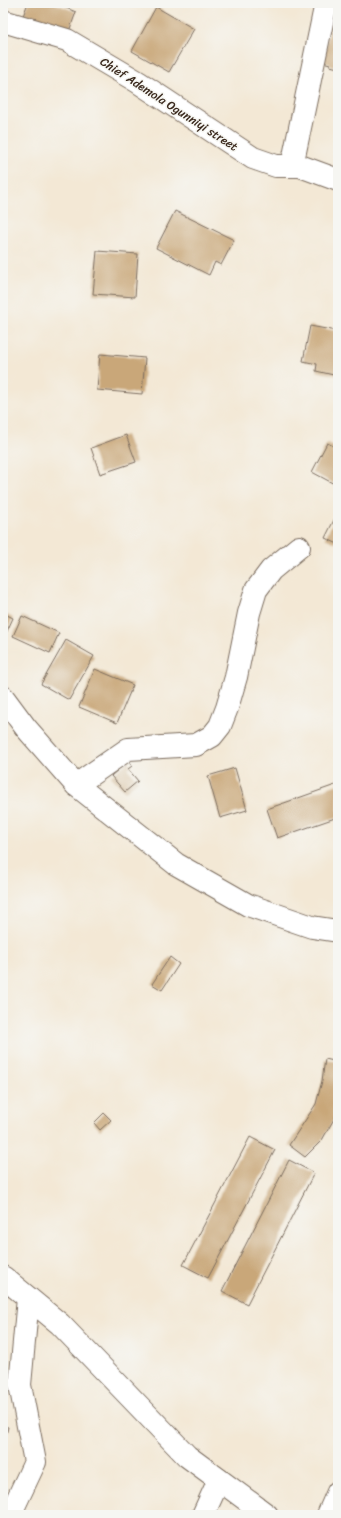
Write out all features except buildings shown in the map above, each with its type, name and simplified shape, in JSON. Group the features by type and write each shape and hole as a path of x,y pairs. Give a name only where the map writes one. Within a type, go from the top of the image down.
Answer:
{"street":[{"path":"292,166 326,3"},
{"name":"Chief Ademola Ogunniyi street","path":"3,21 67,40 138,82 253,158 276,166 300,166 338,180"},
{"path":"76,785 128,749 196,745 212,736 220,726 227,708 236,678 247,620 256,590 271,570 300,547"},
{"path":"3,697 26,728 76,785 176,864 248,905 312,927 338,931"},
{"path":"3,1277 60,1324 187,1456 267,1515"},
{"path":"10,1515 34,1462 20,1385 28,1298"},
{"path":"203,1515 219,1480"},
{"path":"328,1515 338,1492"}]}
